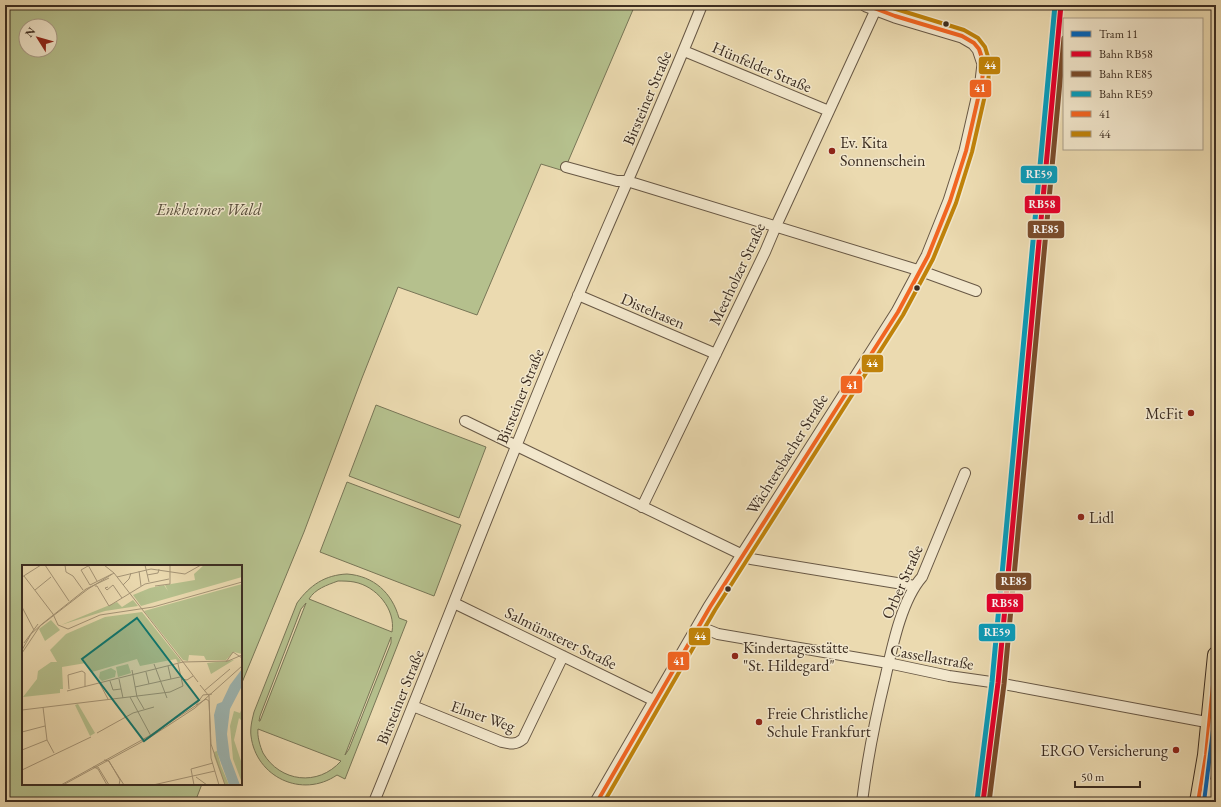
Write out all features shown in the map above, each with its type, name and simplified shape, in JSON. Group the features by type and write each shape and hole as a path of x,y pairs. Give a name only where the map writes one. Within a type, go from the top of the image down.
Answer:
{"main road":[{"path":"1198,802 1213,720 1216,655"},
{"path":"1213,802 1216,785"}],"street":[{"name":"Birsteiner Straße","path":"374,802 578,295 684,51 702,5"},
{"path":"871,7 898,11"},
{"name":"Meerholzer Straße","path":"642,507 765,252 829,111 871,7"},
{"name":"Wächtersbacher Straße","path":"597,802 698,626 898,312 921,271 936,238 966,151 975,116 984,64 979,49 974,43 962,36 898,11"},
{"name":"Hünfelder Straße","path":"684,51 829,111"},
{"path":"566,167 617,181 627,181 776,226 921,271 976,292"},
{"name":"Distelrasen","path":"578,295 716,354"},
{"path":"465,421 751,559 915,586"},
{"name":"Orber Straße","path":"862,802 878,710 888,664 901,618 915,586 922,577 965,473"},
{"name":"Salmünsterer Straße","path":"454,603 655,701"},
{"name":"Cassellastraße","path":"698,626 718,634 888,664 941,675 998,683 1213,720"},
{"name":"Elmer Weg","path":"413,706 502,742 508,744 517,743 523,739 563,656"}],"green space":[{"name":"Enkheimer Wald","path":"5,5 635,5 564,171 541,164 477,315 398,287 304,532 242,683 242,565 22,565 22,785 202,785 195,802 5,802"},
{"path":"376,405 486,447 459,518 349,476"},
{"path":"347,482 461,525 434,596 320,552"},
{"path":"357,575 373,582 387,594 396,609 399,618 407,621 345,779 337,775 323,782 310,785 296,784 283,780 271,773 262,763 255,750 251,736 252,721 254,712 297,603 307,591 319,582 332,576","holes":["338,581 348,581 362,584 370,588 388,607 391,615 392,632 309,599 318,590","306,603 259,721 260,716 301,609","391,637 391,643 349,749 345,755","258,729 341,761 322,775 311,778 300,778 289,775 270,763 263,753"]}],"railway":[{"path":"1044,117 1055,56"}],"tram line":[{"name":"11","path":"1204,802 1216,706"}],"rail line":[{"name":"RE59","path":"977,801 992,682 1055,5"},
{"name":"RB58","path":"983,802 998,683 1061,5"},
{"name":"RE85","path":"989,802 1004,684 1063,49"}],"transit line":[{"name":"41","path":"597,802 710,607 898,312 928,256 950,201 966,151 982,81 984,64 979,49 974,43 962,36 895,16 866,5"},
{"name":"44","path":"604,802 715,610 903,315 933,259 956,203 972,152 988,82 990,63 985,47 978,38 964,30 883,5"},
{"name":"41","path":"1198,802 1206,755 1216,655"}],"place":[{"name":"Ev. Kita Sonnenschein","path":"832,151"},
{"name":"McFit","path":"1191,413"},
{"name":"Lidl","path":"1081,517"},
{"name":"Kindertagesstätte \"St. Hildegard\"","path":"735,656"},
{"name":"Freie Christliche Schule Frankfurt","path":"759,722"},
{"name":"ERGO Versicherung","path":"1176,750"}]}
